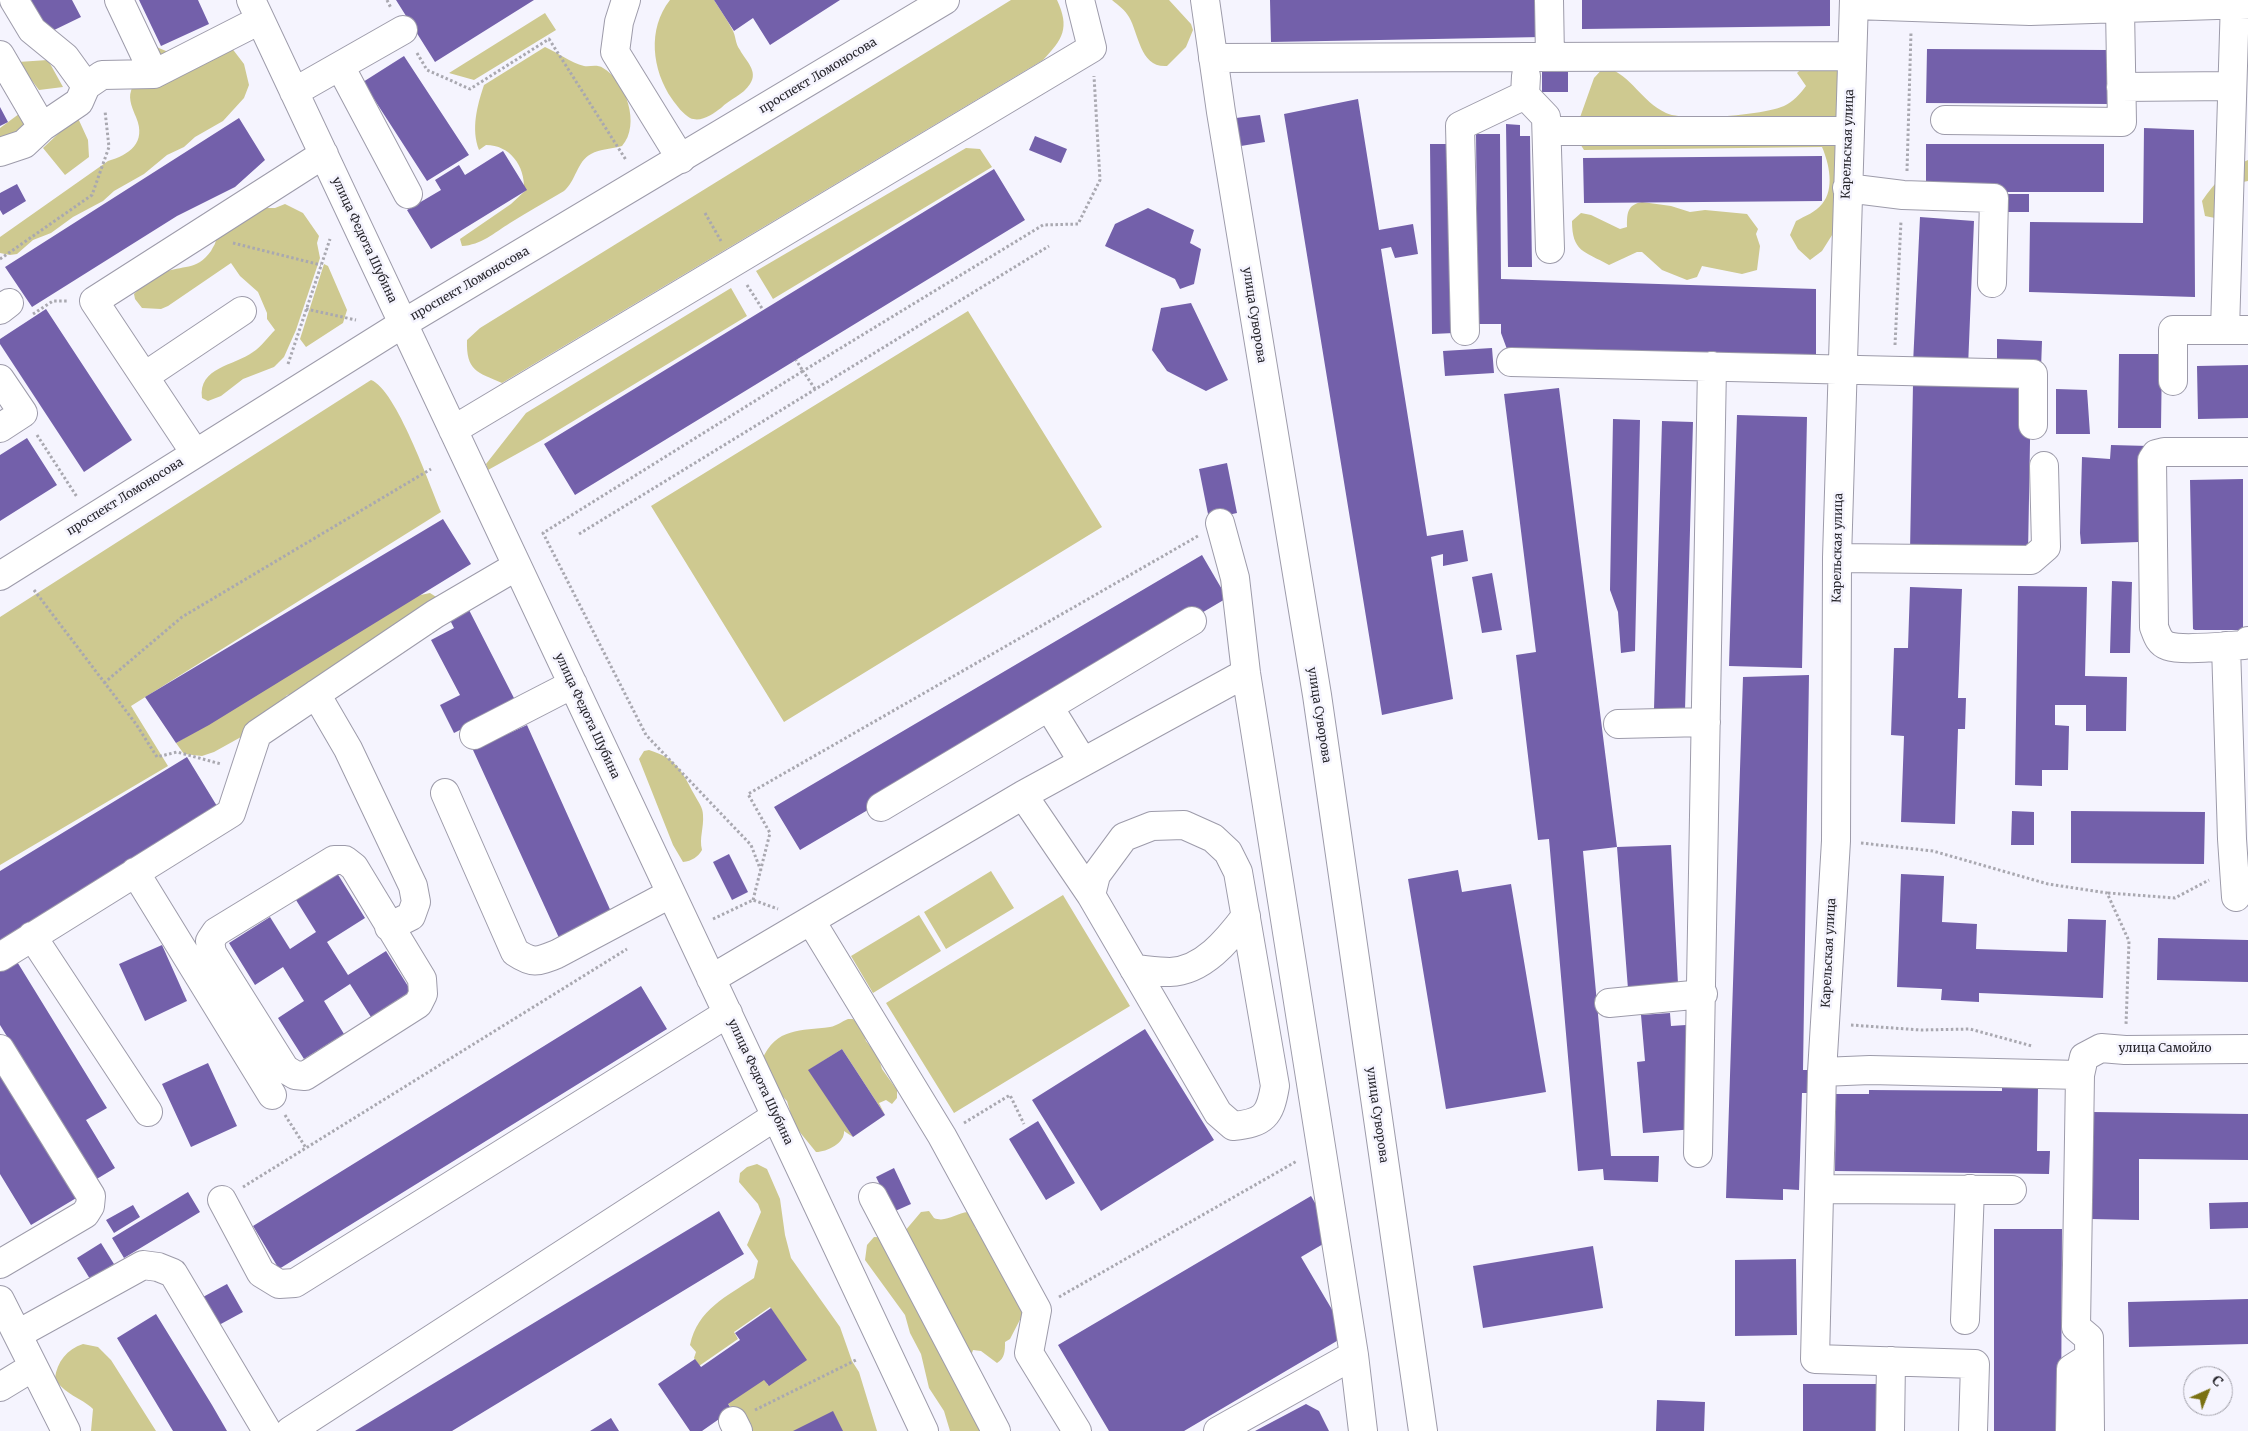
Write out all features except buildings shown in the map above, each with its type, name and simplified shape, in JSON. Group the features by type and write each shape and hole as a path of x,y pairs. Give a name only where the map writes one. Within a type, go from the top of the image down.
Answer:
{"street":[{"path":"14,0 32,30 94,81 154,74 256,10"},
{"path":"119,0 154,74"},
{"path":"626,0 619,22 615,52 681,159"},
{"path":"453,430 1092,48 1080,0"},
{"name":"улица Суворова","path":"1205,0 1317,695 1423,1431"},
{"path":"1465,331 1460,126 1526,95 1538,57 1549,0"},
{"path":"1854,3 2030,11 2120,9 2239,2 2232,86 2237,330 2173,330 2173,381"},
{"name":"проспект Ломоносова","path":"0,576 404,323 681,159 933,3"},
{"name":"Карельская улица","path":"1854,3 1848,131 1837,558 1836,841 1822,1084 1815,1359 1891,1361"},
{"path":"1945,120 2122,122 2120,9"},
{"name":"улица Федота Шубина","path":"256,10 924,1431"},
{"path":"294,92 404,30"},
{"path":"0,55 42,127"},
{"path":"1213,58 1851,56"},
{"path":"340,66 408,194"},
{"path":"0,152 24,144 42,127 79,102 94,81"},
{"path":"2121,87 2232,86"},
{"path":"1526,95 1546,117 1550,249"},
{"path":"1547,131 1848,131"},
{"path":"196,453 94,301 324,154"},
{"path":"1847,188 1903,195 1994,198 1992,282"},
{"path":"145,376 242,312"},
{"path":"1511,362 2032,374 2033,425"},
{"path":"1698,1153 1703,994 1712,366"},
{"path":"0,379 23,413 0,428"},
{"path":"2236,897 2232,839 2237,644 2167,646 2158,639 2154,627 2152,460 2156,454 2164,452 2248,452 2248,473"},
{"path":"1837,558 2031,560 2046,547 2044,466"},
{"path":"1220,523 1235,578 1246,673 1354,1355 1363,1431"},
{"path":"0,957 231,813 257,734 435,614 517,566"},
{"path":"881,807 1192,621"},
{"path":"711,979 1023,795 1246,673"},
{"path":"474,735 573,684"},
{"path":"316,694 348,749 414,886 416,902 411,916 389,927"},
{"path":"1048,707 1083,762"},
{"path":"1618,724 1706,722"},
{"path":"445,793 515,952 528,961 539,961 556,954 670,894"},
{"path":"1023,795 1092,895 1218,1113 1233,1126 1254,1124 1271,1109 1276,1086 1238,872 1228,852 1213,838 1184,825 1152,826 1124,837 1096,875 1092,895"},
{"path":"334,860 345,860 354,867 389,927 422,978 423,994 418,1004 305,1076 295,1075 285,1069 212,953 210,941 216,932 334,860"},
{"path":"135,872 272,1095"},
{"path":"1134,969 1171,972 1196,965 1224,944 1246,916"},
{"path":"811,921 942,1136 1037,1310 1029,1353 1077,1431"},
{"path":"32,936 148,1112"},
{"path":"1609,1003 1703,994"},
{"path":"222,1200 261,1273 279,1284 296,1283 728,1013"},
{"name":"улица Самойло","path":"2082,1066 2100,1048 2125,1050 2248,1049"},
{"path":"0,1049 91,1196 90,1206 85,1214 0,1264"},
{"path":"1822,1084 1870,1070 2082,1066 2076,1327 2089,1338 2090,1431"},
{"path":"290,1431 776,1116"},
{"path":"1820,1189 2012,1190"},
{"path":"1965,1320 1970,1189"},
{"path":"873,1197 996,1431"},
{"path":"18,1334 143,1265 158,1267 173,1273 267,1431"},
{"path":"0,1300 66,1431"},
{"path":"1218,1431 1354,1355"},
{"path":"2070,1431 2071,1369 2090,1357"},
{"path":"1890,1431 1891,1361 1975,1364 1974,1431"},
{"path":"0,1387 33,1366"}],"path":[{"path":"387,0 427,70 470,89 549,40 630,167"},
{"path":"761,871 751,845 646,735 543,533 802,371 1043,225 1078,224 1100,180 1092,48"},
{"path":"0,260 92,195 109,147 94,81"},
{"path":"198,234 321,265"},
{"path":"287,368 330,239"},
{"path":"579,534 1049,246"},
{"path":"13,310 53,302 94,301"},
{"path":"306,309 356,320"},
{"path":"796,360 815,389"},
{"path":"23,413 80,502"},
{"path":"104,683 182,617 431,469"},
{"path":"754,900 770,834 748,794 1220,523"},
{"path":"34,590 136,724 157,757 177,752 214,761 244,773"},
{"path":"1836,841 1933,851 2048,884 2107,893 2175,898 2208,881 2212,873"},
{"path":"2107,893 2129,941 2125,1050"},
{"path":"710,920 754,900 811,921"},
{"path":"222,1200 636,944"},
{"path":"1826,1016 1837,1024 1921,1030 1970,1029 2033,1046"},
{"path":"272,1095 306,1148"},
{"path":"942,1136 1010,1095 1024,1124"},
{"path":"1037,1310 1321,1147"},
{"path":"735,1426 856,1360"}],"shaded area":[{"path":"670,0 714,0 730,25 738,48 752,70 752,79 744,91 703,119 690,118 683,112 665,88 660,75 655,49 655,36 663,11"},
{"path":"1011,0 1057,0 1064,26 1060,39 1043,60 502,383 480,373 471,364 467,350 467,340 480,328"},
{"path":"1112,0 1169,0 1191,24 1193,30 1186,47 1167,66 1151,62 1142,49 1129,17"},
{"path":"545,13 556,30 474,80 449,73"},
{"path":"154,46 166,51 231,47 244,64 249,85 244,98 223,121 195,137 184,147 167,155 144,174 114,191 103,201 73,217 51,233 33,240 17,254 0,253 0,237 108,161 129,151 138,141 139,126 131,104 130,94 135,80"},
{"path":"545,47 579,65 601,67 611,74 624,93 628,104 630,127 628,137 622,146 598,151 586,157 564,191 487,238 462,246 460,239 511,204 526,190 524,189 524,181 519,165 509,153 495,146 486,145 479,150 475,126 477,109 484,85"},
{"path":"48,60 63,87 39,90 18,62"},
{"path":"1809,62 1837,70 1843,83 1839,224 1822,251 1810,260 1798,249 1790,235 1796,221 1817,209 1826,198 1830,176 1822,147 1584,150 1577,139 1578,123 1594,78 1605,66 1623,76 1650,102 1666,113 1676,116 1706,117 1743,115 1784,106 1796,98 1806,86 1797,73"},
{"path":"23,111 26,122 18,134 0,142 0,128"},
{"path":"77,116 88,140 89,157 65,175 43,148"},
{"path":"966,148 980,149 992,167 773,299 756,271"},
{"path":"2248,160 2248,181 2243,182 2220,219 2205,216 2202,201 2207,194 2228,172"},
{"path":"1642,202 1671,206 1690,212 1705,210 1747,214 1758,229 1756,234 1760,246 1757,270 1742,274 1702,266 1697,277 1687,280 1662,270 1642,252 1637,252 1609,265 1586,253 1577,245 1574,239 1572,221 1581,213 1591,215 1620,229 1627,227 1629,210 1633,205"},
{"path":"285,204 303,213 319,236 317,243 320,258 296,330 284,357 274,367 243,379 221,396 208,401 202,398 202,388 211,374 253,352 275,330 267,319 267,313 258,292 240,276 231,263 161,309 142,308 135,299 134,294 140,287 159,275 200,262 211,251 216,237 262,208 275,208"},
{"path":"324,264 328,266 347,310 343,323 306,347 300,339"},
{"path":"731,288 747,316 542,440 488,470 486,464 526,413"},
{"path":"968,311 1102,527 784,722 651,506"},
{"path":"371,380 381,387 401,419 421,461 441,512 131,706 168,766 0,865 0,617"},
{"path":"430,593 441,600 298,693 287,695 279,705 241,737 214,752 202,756 184,754 176,743 416,596"},
{"path":"649,750 666,757 677,766 702,809 702,850 697,857 689,861 683,862 673,845 639,759 644,751"},
{"path":"991,871 1014,908 946,949 924,912"},
{"path":"1063,895 1130,1006 954,1113 886,1003"},
{"path":"919,915 941,951 873,993 851,956"},
{"path":"848,1019 853,1019 862,1029 866,1041 878,1056 882,1069 897,1090 897,1098 892,1104 886,1100 879,1103 885,1115 842,1049 809,1070 853,1137 844,1131 842,1139 834,1146 816,1152 794,1125 787,1101 777,1091 762,1060 774,1041 782,1036 799,1030 833,1026"},
{"path":"757,1164 767,1169 780,1199 785,1235 791,1258 840,1327 852,1361 859,1372 877,1431 753,1431 727,1403 763,1378 768,1385 805,1359 770,1307 734,1332 738,1339 699,1366 694,1358 696,1352 690,1345 699,1322 714,1305 754,1278 758,1261 747,1245 761,1212 758,1204 739,1182 740,1173 747,1167"},
{"path":"929,1211 934,1218 938,1219 947,1219 968,1212 975,1228 991,1246 1025,1310 1010,1339 1005,1342 1004,1354 1000,1361 997,1363 981,1351 973,1350 971,1356 1010,1431 950,1431 944,1411 929,1388 921,1354 910,1333 905,1315 865,1260 867,1245 874,1237 899,1238 921,1212"},
{"path":"83,1344 98,1347 111,1360 156,1431 91,1431 93,1409 63,1388 55,1378 58,1367 64,1357 72,1349"}]}
